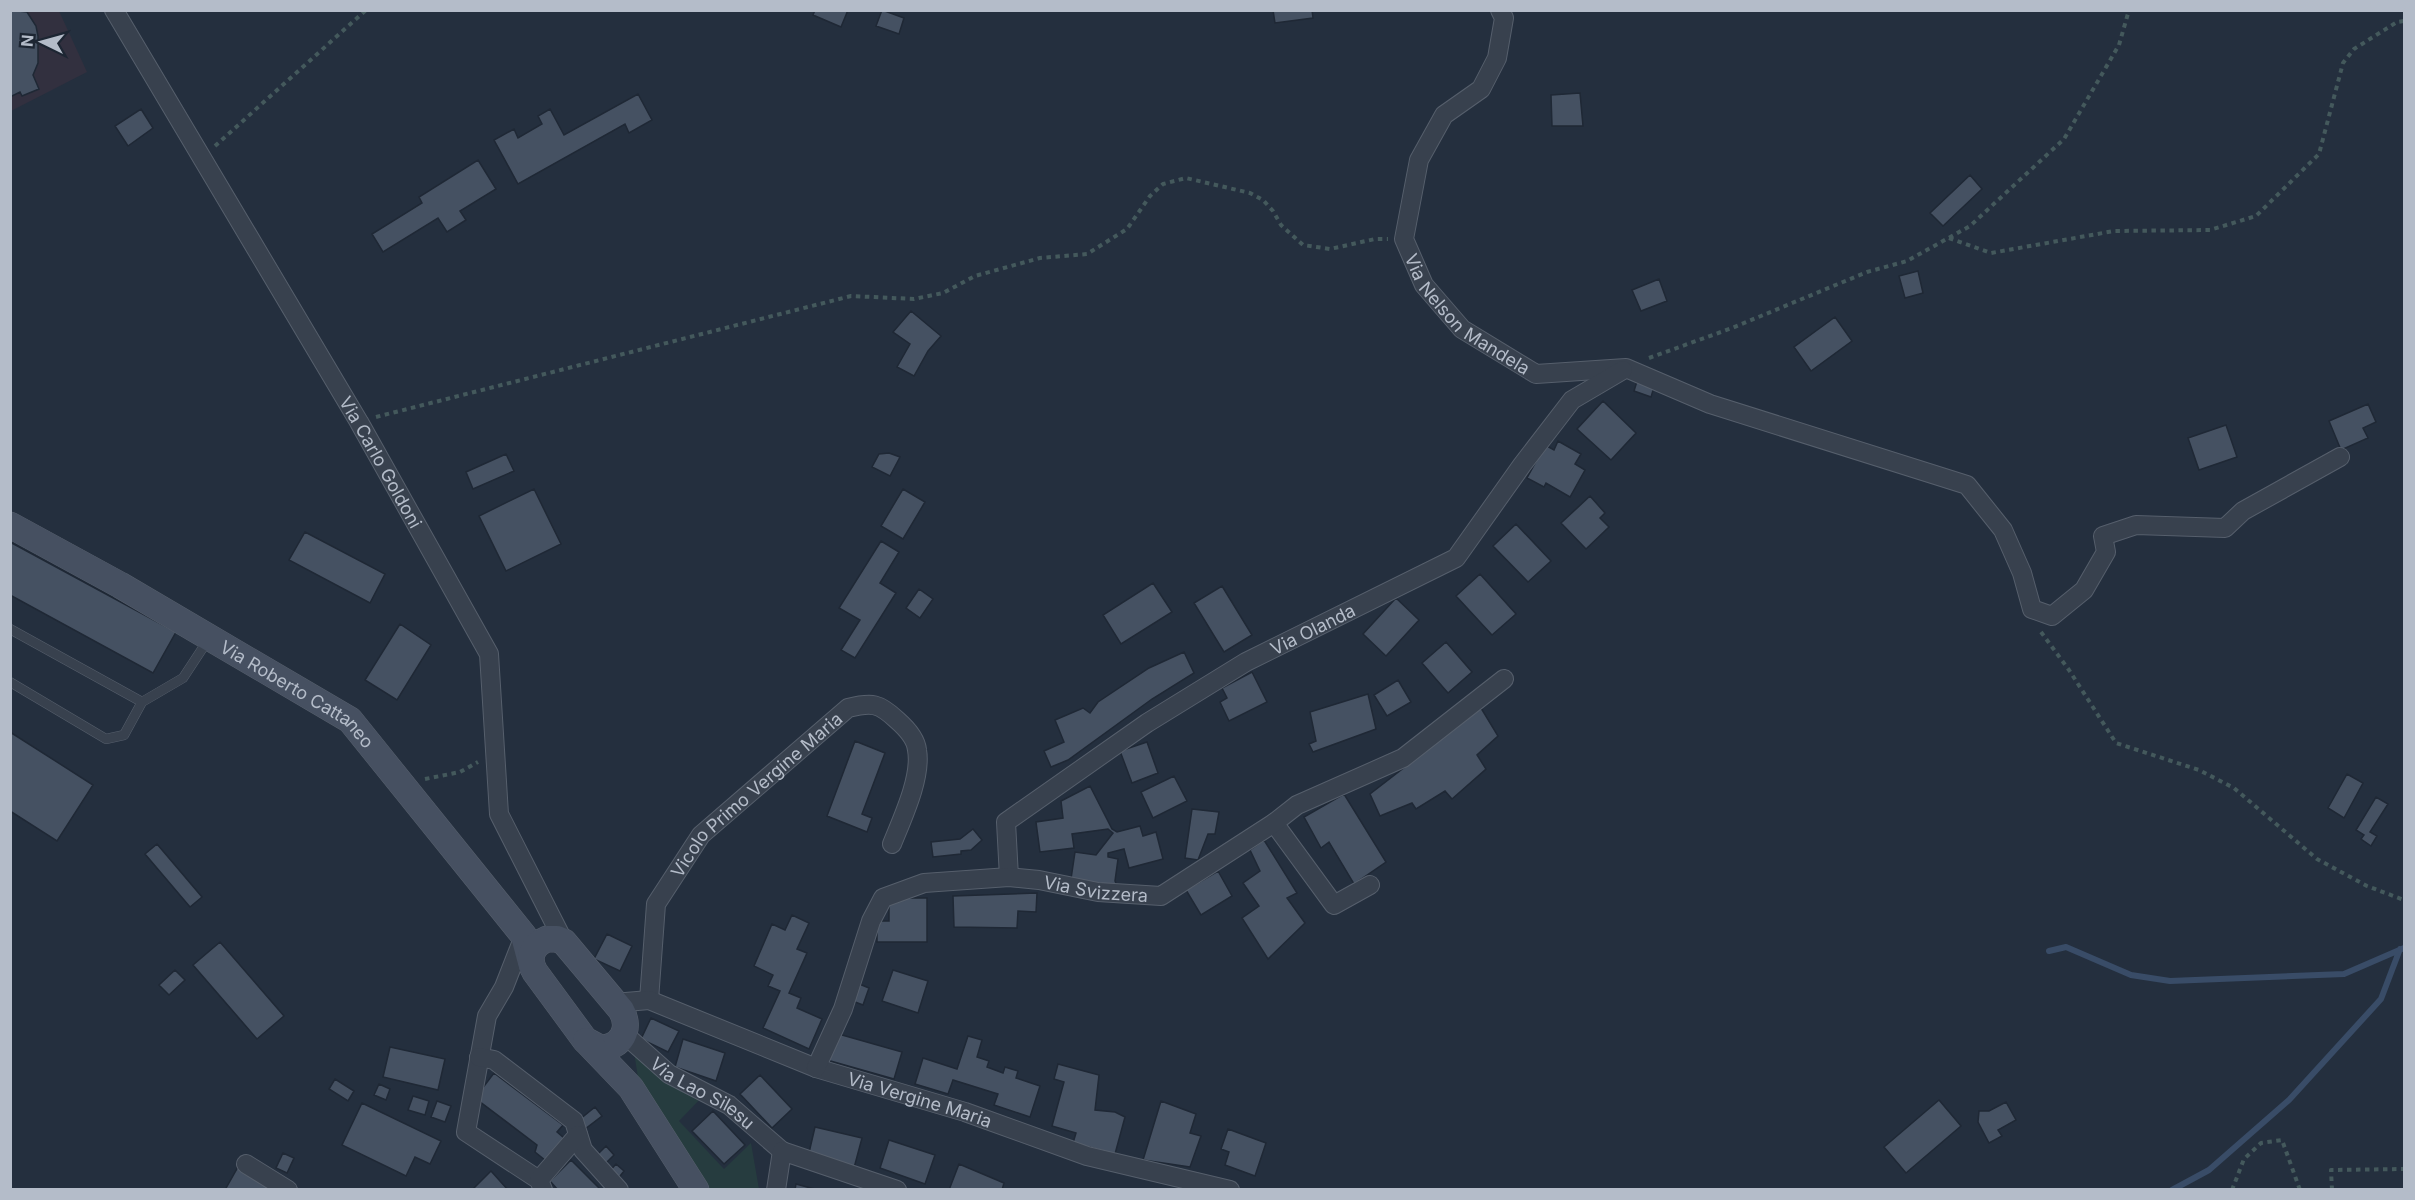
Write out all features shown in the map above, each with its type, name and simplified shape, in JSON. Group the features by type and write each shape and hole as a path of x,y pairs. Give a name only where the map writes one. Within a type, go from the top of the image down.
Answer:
{"main road":[{"name":"Via Roberto Cattaneo","path":"10,525 120,585 350,720 402,783 544,939 614,1003 626,1020 623,1036 631,1088"},
{"path":"544,939 538,975 585,1040 631,1088 696,1190"},
{"path":"585,1040 596,1048 606,1048 615,1045 623,1036"}],"street":[{"name":"Via Carlo Goldoni","path":"114,10 359,422 489,654 499,814 544,939"},
{"name":"Via Nelson Mandela","path":"1500,10 1504,18 1497,58 1481,88 1444,115 1419,160 1404,239 1424,285 1462,329 1536,374 1626,368"},
{"path":"1626,368 1710,404 1967,485 2003,530 2022,573 2032,609 2052,616 2084,591 2106,552 2103,536 2136,525 2225,528 2243,511 2340,457"},
{"name":"Via Olanda","path":"1009,877 1006,822 1147,723 1246,662 1456,558 1522,465 1572,400 1626,368"},
{"name":"Via Svizzera","path":"816,1068 843,1009 871,921 883,898 924,883 1009,877 1039,880 1098,892 1161,896 1274,823 1297,805 1403,758 1504,679"},
{"name":"Vicolo Primo Vergine Maria","path":"649,1000 656,904 701,835 848,708 867,703 884,708 906,728 917,749 917,768 906,808 892,844"},
{"path":"1274,823 1334,905 1370,885"},
{"path":"544,939 504,987 487,1016 466,1132 541,1185 578,1135"},
{"path":"504,987 521,984 538,975"},
{"name":"Via Vergine Maria","path":"614,1003 649,1000 816,1068 965,1112 1087,1156 1230,1190"},
{"name":"Via Lao Silesu","path":"623,1036 669,1074 729,1105 782,1151 897,1190"},
{"path":"479,1057 494,1060 574,1121 583,1150 619,1190"},
{"path":"776,1190 782,1151"},
{"path":"246,1164 288,1190"}],"lane":[{"path":"10,629 142,702"},
{"path":"10,682 106,739 124,735 142,702 183,678 209,638"}],"path":[{"path":"202,158 366,10"},
{"path":"1626,368 1657,354 1732,328 1867,272 1907,261 1970,226 2064,139 2119,45 2129,10"},
{"path":"1948,238 1991,253 2114,231 2210,230 2256,216 2319,154 2343,63 2354,49 2397,22 2404,21"},
{"path":"359,422 851,296 914,299 943,293 975,276 1040,258 1087,254 1127,229 1150,196 1163,184 1186,178 1250,193 1263,200 1281,225 1303,245 1330,249 1375,239 1404,239"},
{"path":"2032,609 2036,623 2069,669 2116,743 2199,770 2234,788 2317,859 2367,886 2404,900"},
{"path":"402,783 460,772 479,762 494,741"},
{"path":"2232,1190 2244,1159 2261,1143 2282,1140 2300,1190"},
{"path":"2332,1190 2331,1170 2404,1169"}],"shaded area":[{"path":"11,11 59,11 87,72 11,111"}],"green space":[{"path":"634,1052 703,1096 679,1121 724,1169 751,1143 759,1189 702,1189 641,1097"}],"building":[{"path":"10,10 27,12 36,26 38,63 33,75 39,89 22,96 20,92 10,97"},
{"path":"815,10 848,10 841,27 813,15"},
{"path":"882,10 904,18 899,34 876,26"},
{"path":"1273,10 1312,10 1313,18 1275,23"},
{"path":"1580,93 1583,126 1552,126 1551,95"},
{"path":"638,94 652,120 629,133 625,124 518,184 494,140 514,129 518,138 542,124 538,116 550,109 564,135"},
{"path":"141,109 153,128 128,146 115,126"},
{"path":"478,160 496,189 460,211 466,220 447,232 438,218 383,252 372,234 422,203 419,197"},
{"path":"1970,175 1982,189 1943,226 1930,213"},
{"path":"1918,271 1923,293 1905,298 1899,276"},
{"path":"1659,279 1667,301 1641,311 1632,290"},
{"path":"911,311 941,336 928,351 914,376 897,367 910,344 893,332"},
{"path":"1835,317 1852,341 1811,371 1794,347"},
{"path":"1638,378 1655,384 1651,397 1634,391"},
{"path":"1603,401 1636,433 1611,460 1577,429"},
{"path":"2368,404 2376,422 2363,428 2368,438 2341,450 2329,421"},
{"path":"2226,425 2237,457 2199,470 2188,438"},
{"path":"1558,441 1581,454 1575,464 1585,470 1570,497 1546,483 1544,487 1527,478 1545,445 1554,450"},
{"path":"889,453 900,457 890,476 872,467 879,454"},
{"path":"506,454 514,471 473,489 466,472"},
{"path":"534,489 561,544 506,571 479,516"},
{"path":"903,489 925,502 903,539 881,526"},
{"path":"1590,496 1605,513 1600,518 1609,527 1586,549 1561,523"},
{"path":"1516,524 1551,561 1528,582 1493,546"},
{"path":"305,532 385,574 370,603 289,560"},
{"path":"881,541 899,552 880,583 896,593 855,658 841,650 860,620 839,608"},
{"path":"10,542 176,632 153,673 10,595"},
{"path":"1480,574 1516,614 1492,635 1456,596"},
{"path":"1153,583 1172,612 1121,644 1103,615"},
{"path":"1222,586 1252,635 1224,652 1194,603"},
{"path":"919,589 933,599 920,618 906,608"},
{"path":"1396,598 1419,620 1386,656 1363,634"},
{"path":"400,624 431,645 397,700 365,680"},
{"path":"1446,642 1472,672 1448,693 1422,663"},
{"path":"1184,652 1194,673 1152,699 1068,760 1051,767 1044,751 1064,742 1055,720 1083,708 1090,713 1098,702 1149,668"},
{"path":"1252,672 1267,702 1229,721 1220,702 1227,698 1222,688"},
{"path":"1398,680 1411,702 1387,716 1374,695"},
{"path":"1368,694 1376,729 1313,752 1309,744 1316,741 1310,712"},
{"path":"1481,708 1498,736 1477,755 1486,769 1452,799 1445,791 1416,809 1412,803 1380,816 1370,794"},
{"path":"10,732 93,785 57,841 10,811"},
{"path":"855,741 885,753 862,814 872,818 867,832 827,816"},
{"path":"1147,742 1158,773 1132,783 1120,751"},
{"path":"2347,774 2363,783 2344,818 2328,808"},
{"path":"1174,776 1187,801 1153,818 1141,792"},
{"path":"1090,786 1112,829 1117,832 1140,826 1143,836 1156,832 1163,859 1129,868 1124,849 1108,853 1108,857 1118,859 1115,881 1117,886 1071,879 1075,852 1096,855 1113,833 1108,829 1072,834 1074,848 1040,852 1036,822 1063,818 1061,801"},
{"path":"1344,794 1386,862 1354,884 1329,842 1321,848 1304,817"},
{"path":"2376,797 2388,804 2370,832 2377,836 2371,846 2361,839 2364,835 2356,830"},
{"path":"1192,809 1219,812 1215,834 1208,834 1198,860 1185,858"},
{"path":"973,829 982,840 971,850 961,851 961,854 933,857 931,842 960,839"},
{"path":"1264,840 1297,893 1287,898 1305,923 1268,959 1242,918 1259,906 1243,883 1260,871 1250,850"},
{"path":"157,844 202,897 190,907 145,854"},
{"path":"1218,871 1232,896 1201,915 1186,890"},
{"path":"1037,893 1036,912 1018,911 1017,928 954,927 953,896"},
{"path":"889,898 927,898 927,942 877,942 877,921 889,921"},
{"path":"792,915 809,923 797,949 807,953 789,993 801,998 797,1008 822,1019 809,1049 763,1028 780,991 768,986 773,975 754,966 772,924 785,930"},
{"path":"607,934 632,946 620,971 594,959"},
{"path":"220,942 284,1016 257,1039 193,965"},
{"path":"175,970 185,980 169,995 159,985"},
{"path":"893,970 928,981 918,1013 882,1001"},
{"path":"852,981 869,988 863,1005 847,999"},
{"path":"651,1018 679,1031 668,1052 641,1039"},
{"path":"835,1033 902,1052 894,1079 827,1060"},
{"path":"968,1036 982,1040 977,1057 989,1061 987,1067 1003,1073 1005,1067 1018,1071 1016,1078 1040,1086 1030,1117 994,1105 998,1094 953,1080 948,1094 915,1084 923,1058 957,1069"},
{"path":"683,1039 725,1053 716,1081 675,1067"},
{"path":"390,1047 445,1059 438,1090 383,1077"},
{"path":"1058,1064 1099,1075 1095,1110 1115,1112 1125,1117 1115,1154 1073,1143 1076,1133 1052,1126 1064,1082 1054,1079"},
{"path":"494,1073 563,1125 557,1132 564,1138 545,1160 535,1152 537,1145 475,1098"},
{"path":"760,1075 792,1109 772,1128 740,1094"},
{"path":"335,1079 354,1091 348,1101 329,1089"},
{"path":"379,1084 390,1089 386,1100 374,1095"},
{"path":"413,1096 429,1101 425,1115 408,1110"},
{"path":"1939,1100 1961,1126 1906,1173 1884,1147"},
{"path":"437,1101 451,1106 445,1122 431,1117"},
{"path":"1161,1101 1196,1114 1190,1133 1201,1136 1190,1167 1143,1160"},
{"path":"2006,1102 2016,1120 1998,1130 2002,1136 1989,1143 1978,1122 1979,1111 1989,1111"},
{"path":"362,1103 441,1141 430,1164 415,1157 406,1176 342,1145"},
{"path":"595,1107 602,1116 585,1129 579,1120"},
{"path":"713,1111 745,1145 724,1164 692,1131"},
{"path":"815,1127 862,1138 854,1168 808,1157"},
{"path":"1228,1129 1266,1143 1255,1176 1225,1165 1229,1152 1221,1149"},
{"path":"889,1140 935,1155 925,1184 880,1168"},
{"path":"606,1146 614,1155 605,1164 597,1155"},
{"path":"283,1153 294,1158 287,1173 276,1168"},
{"path":"571,1160 601,1190 558,1190 550,1181"},
{"path":"616,1164 624,1171 617,1180 608,1173"},
{"path":"959,1164 1004,1183 1002,1190 949,1190"},
{"path":"238,1167 276,1190 225,1190"},
{"path":"491,1171 508,1190 472,1190"},
{"path":"796,1184 818,1190 795,1190"}],"waterway":[{"path":"2049,951 2066,947 2131,975 2170,981 2344,974 2404,948"},
{"path":"2172,1190 2209,1170 2289,1100 2381,999 2400,949"}]}
